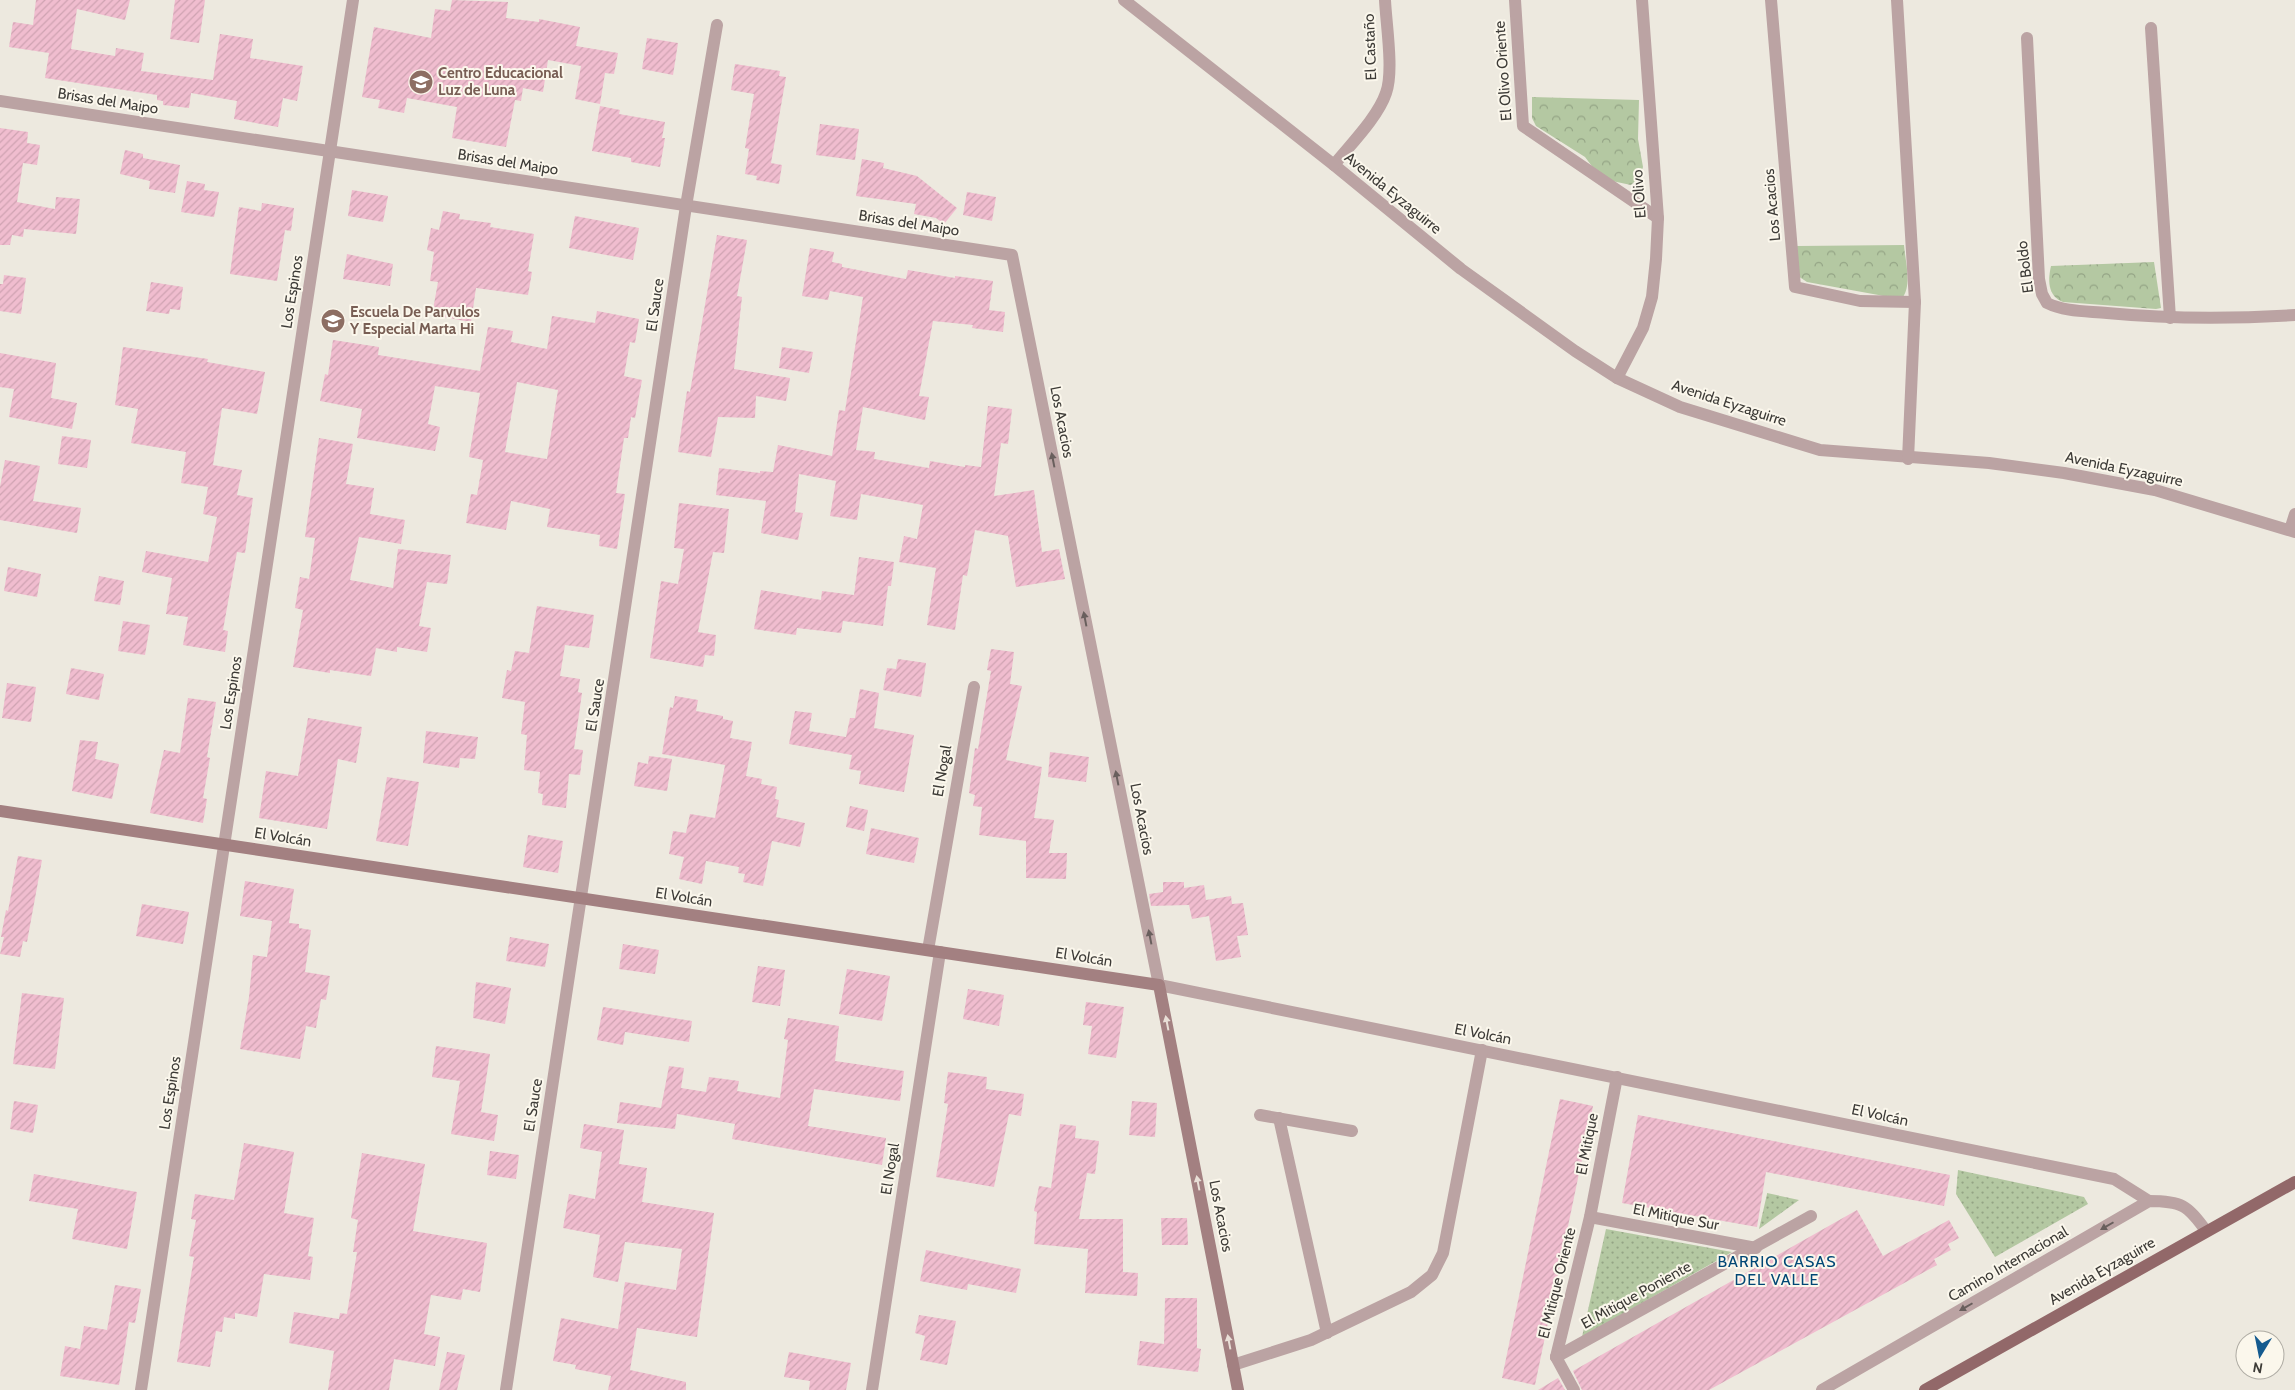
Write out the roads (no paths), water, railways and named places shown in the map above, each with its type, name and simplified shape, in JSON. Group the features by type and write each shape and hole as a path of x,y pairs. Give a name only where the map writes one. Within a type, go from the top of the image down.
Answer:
{"main road":[{"name":"Avenida Eyzaguirre","path":"1925,1390 2295,1182"}],"street":[{"name":"Los Espinos","path":"141,1390 353,0"},
{"name":"Avenida Eyzaguirre","path":"1124,0 1334,165 1461,269 1575,351 1617,378 1680,407 1820,450 1908,459 1989,463 2082,476 2155,490 2293,531"},
{"path":"1373,0 1385,5"},
{"name":"El Olivo Oriente","path":"1514,0 1523,126 1658,218"},
{"name":"El Olivo","path":"1617,378 1643,328 1652,297 1658,218 1642,0"},
{"name":"Los Acacios","path":"1771,0 1795,287 1860,301 1915,302"},
{"path":"1897,0 1915,302 1908,459"},
{"name":"El Castaño","path":"1334,165 1376,110 1386,93 1389,74 1385,5"},
{"name":"El Sauce","path":"506,1390 686,206 717,25"},
{"path":"2151,28 2170,318"},
{"name":"El Boldo","path":"2027,38 2039,279 2042,294 2047,302 2070,310 2170,318 2231,319 2295,315"},
{"name":"Brisas del Maipo","path":"0,101 1012,255"},
{"name":"Los Acacios","path":"1012,255 1159,985 1238,1390"},
{"path":"2293,531 2295,514"},
{"name":"El Nogal","path":"872,1390 934,951 974,687"},
{"name":"El Volcán","path":"0,811 1159,985 2114,1179 2149,1201"},
{"path":"1233,1365 1327,1333 1422,1285 1439,1265 1443,1253 1482,1050"},
{"name":"El Mitique","path":"1590,1217 1617,1078"},
{"path":"1260,1115 1352,1131"},
{"path":"1279,1118 1327,1333"},
{"path":"2149,1201 2169,1201 2186,1206 2206,1231"},
{"name":"Camino Internacional","path":"1822,1390 2149,1201"},
{"name":"El Mitique Poniente","path":"1556,1357 1756,1248 1810,1216"},
{"name":"El Mitique Sur","path":"1590,1217 1756,1248"},
{"name":"El Mitique Oriente","path":"1556,1357 1590,1217"},
{"path":"1556,1357 1574,1390"}],"place":[{"name":"Centro Educacional Luz de Luna","path":"421,82"},
{"name":"Escuela De Parvulos Y Especial Marta Hi","path":"333,321"}],"district":[{"name":"BARRIO CASAS DEL VALLE","path":"1777,1270"}]}
